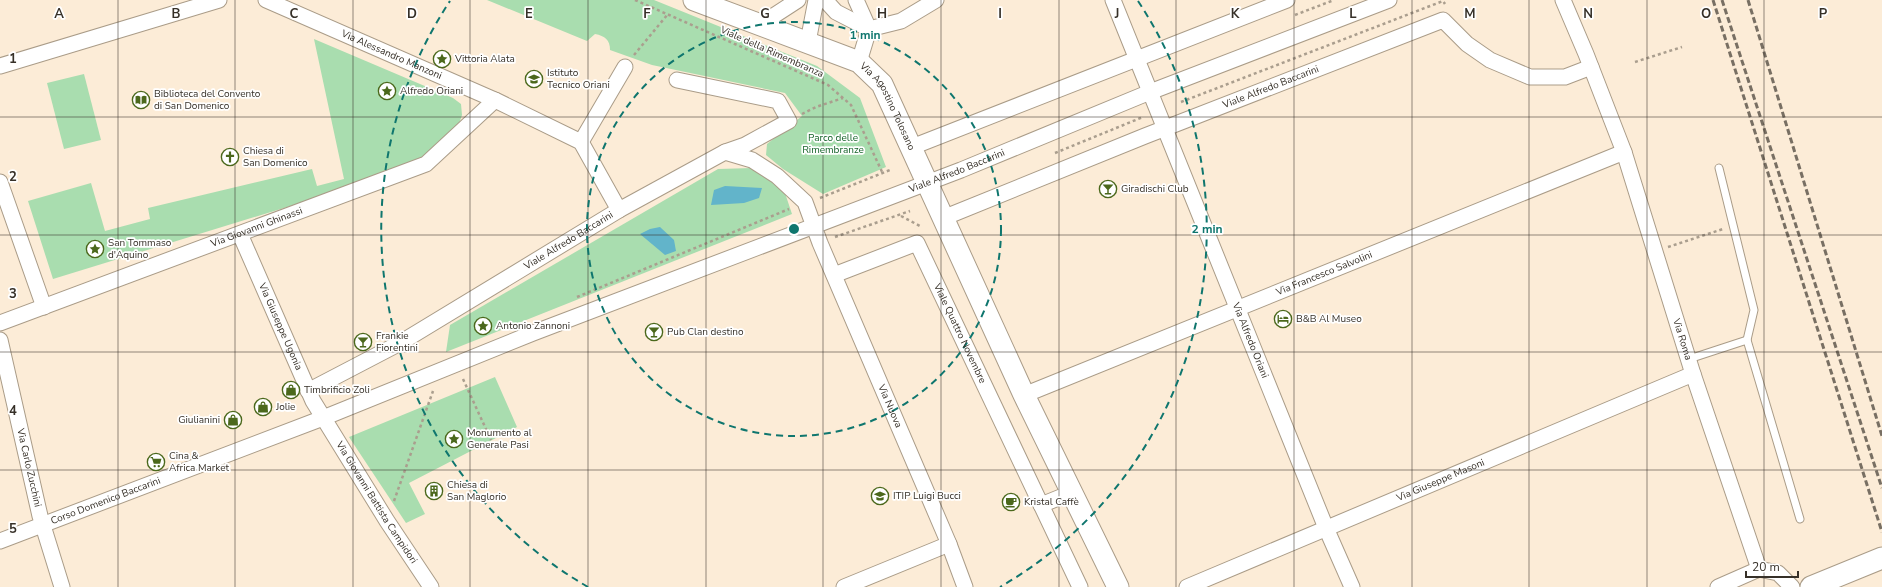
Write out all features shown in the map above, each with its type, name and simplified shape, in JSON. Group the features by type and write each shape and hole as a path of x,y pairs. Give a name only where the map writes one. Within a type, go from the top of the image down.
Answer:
{"main road":[{"name":"Via Agostino Tolosano","path":"694,0 859,62 882,84 929,182"},
{"path":"929,182 1024,395 1073,492 1118,587"},
{"path":"1811,587 1882,558"}],"street":[{"path":"0,66 219,0"},
{"name":"Via Alessandro Manzoni","path":"266,0 495,100 581,142"},
{"path":"761,24 798,0"},
{"path":"808,42 816,0"},
{"path":"825,0 836,12 869,29 901,21 936,0"},
{"path":"856,0 869,29 859,62"},
{"name":"Via Alfredo Oriani","path":"1113,0 1326,528 1352,587"},
{"path":"912,147 1287,0"},
{"name":"Viale Alfredo Baccarini","path":"323,418 541,330 929,182 1150,92 1389,0"},
{"name":"Via Roma","path":"1563,0 1624,152 1688,359 1759,569"},
{"name":"Viale Alfredo Baccarini","path":"944,218 1165,128 1443,20 1467,44 1490,60 1530,77 1565,77 1591,67"},
{"path":"619,210 581,142 625,67"},
{"path":"677,80 778,101 789,121 745,145 725,152"},
{"name":"Via Giovanni Ghinassi","path":"0,323 426,164 495,100"},
{"path":"725,152 752,160 777,176 805,202 814,226"},
{"name":"Viale Alfredo Baccarini","path":"308,391 400,343 619,210 725,152"},
{"name":"Via Francesco Salvolini","path":"1024,395 1624,152"},
{"path":"0,182 44,307"},
{"name":"Via Nuova","path":"814,226 949,544 965,587"},
{"name":"Via Giuseppe Ugonia","path":"240,234 308,391 323,418"},
{"name":"Viale Quattro Novembre","path":"834,275 917,243 1080,587"},
{"name":"Via Carlo Zucchini","path":"0,340 43,525 62,587"},
{"name":"Via Giuseppe Masoni","path":"1187,587 1693,374"},
{"name":"Via Giovanni Battista Campidori","path":"323,418 431,587"},
{"name":"Corso Domenico Baccarini","path":"0,541 323,418"},
{"path":"1041,505 1073,492"},
{"path":"844,587 949,544"},
{"path":"1718,587 1759,569 1778,573 1792,587"}],"lane":[{"path":"1719,168 1754,310 1747,340 1800,519"},
{"path":"1688,359 1747,340"}],"path":[{"name":"Viale della Rimembranza","path":"635,0 828,85 851,105 883,174"},
{"path":"1180,102 1443,1 1447,6"},
{"path":"625,67 668,14"},
{"path":"699,28 701,22"},
{"path":"1635,62 1682,47"},
{"path":"789,121 816,107 843,98"},
{"path":"1132,122 1145,116"},
{"path":"805,202 883,174 890,170"},
{"path":"835,237 910,211"},
{"path":"1655,252 1733,226"},
{"path":"462,378 491,440"},
{"path":"387,520 434,389"}],"green space":[{"name":"Parco delle Rimembranze","path":"487,0 654,0 817,66 860,98 886,167 823,194 783,169 766,155 767,144 802,116 785,93 652,65 610,50 608,41 602,36 595,34 587,41"},
{"path":"314,39 453,98 461,104 462,115 458,127 422,157 352,187 53,279 28,201 91,183 105,231 150,219 148,208 312,169 317,186 344,179"},
{"path":"84,74 101,140 64,149 47,83"},
{"path":"752,168 784,190 792,214 446,352 450,325 718,169"},
{"path":"495,377 517,427 409,483 425,514 406,523 349,437"}],"water":[{"path":"725,186 762,188 759,198 744,203 711,205 714,190"},
{"path":"660,227 674,240 676,251 665,255 640,234 650,229"}],"railway":[{"path":"1713,0 1882,532"},
{"path":"1722,0 1882,488"},
{"path":"1748,0 1882,436"}],"place":[{"name":"Vittoria Alata","path":"442,59"},
{"name":"Istituto Tecnico Oriani","path":"534,79"},
{"name":"Alfredo Oriani","path":"387,91"},
{"name":"Biblioteca del Convento di San Domenico","path":"141,100"},
{"name":"Chiesa di San Domenico","path":"230,157"},
{"name":"Giradischi Club","path":"1108,189"},
{"name":"San Tommaso d'Aquino","path":"95,249"},
{"name":"B&B Al Museo","path":"1283,319"},
{"name":"Antonio Zannoni","path":"483,326"},
{"name":"Pub Clan destino","path":"654,332"},
{"name":"Frankie Fiorentini","path":"363,342"},
{"name":"Timbrificio Zoli","path":"291,390"},
{"name":"Jolie","path":"263,407"},
{"name":"Giulianini","path":"233,420"},
{"name":"Monumento al Generale Pasi","path":"454,439"},
{"name":"Cina & Africa Market","path":"156,462"},
{"name":"Chiesa di San Maglorio","path":"434,491"},
{"name":"ITIP Luigi Bucci","path":"880,496"},
{"name":"Kristal Caffè","path":"1011,502"}]}
